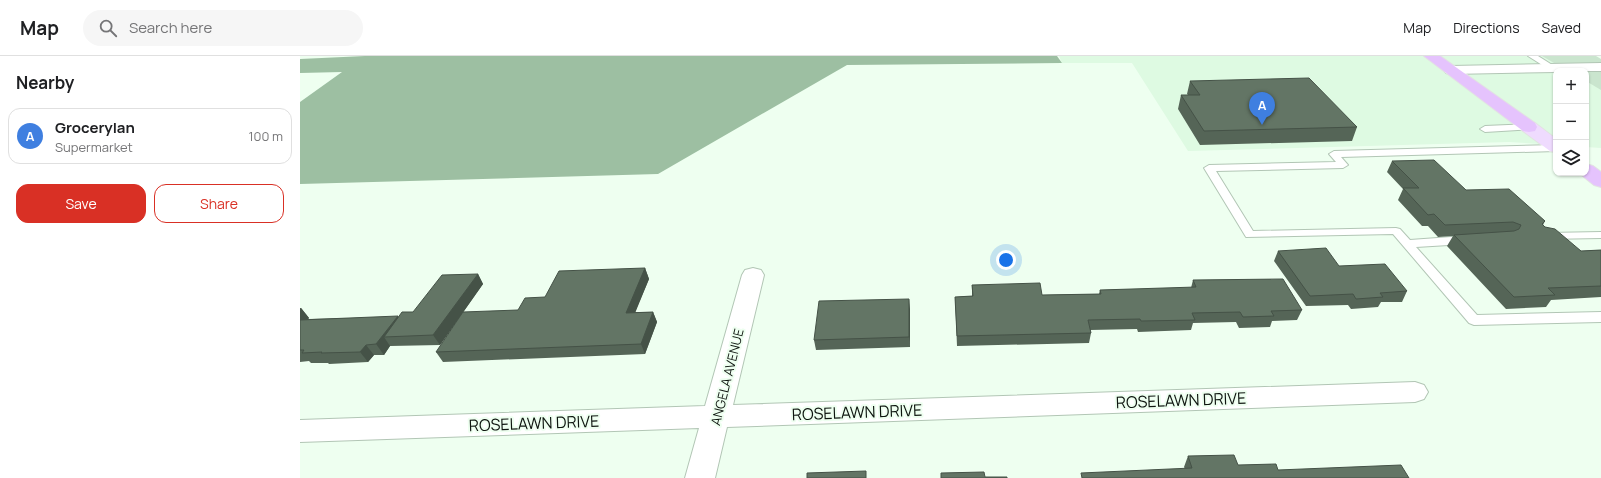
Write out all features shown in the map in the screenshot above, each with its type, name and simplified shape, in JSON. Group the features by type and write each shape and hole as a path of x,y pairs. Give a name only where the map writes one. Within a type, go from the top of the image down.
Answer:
{"highway":[{"path":"1431,56 1529,127"},
{"path":"1589,172 1601,180"}],"main road":[{"path":"1529,127 1553,146"}],"street":[{"path":"1451,70 1601,67"},
{"name":"ANGELA AVENUE","path":"700,478 753,275"},
{"name":"ROSELAWN DRIVE","path":"300,431 1415,392"}],"lane":[{"path":"1532,56 1553,68"},
{"path":"1485,129 1529,127"},
{"path":"1553,148 1334,154 1343,165 1209,168 1250,235 1396,231 1474,320 1601,317"},
{"path":"1542,236 1601,235"},
{"path":"1407,244 1476,240"}],"shaded area":[{"path":"365,56 1057,56 1062,63 847,65 658,174 300,184 300,102 342,72 300,73 300,59"},
{"path":"1059,56 1555,56 1580,68 1553,68 1553,145 1509,142 1188,151 1132,63 1062,63"},
{"path":"1542,56 1596,56 1601,59 1601,90 1589,83 1589,68 1563,68"},
{"path":"1589,72 1601,77 1601,148 1589,147"}],"building":[{"path":"1309,78 1357,127 1204,131 1181,95 1200,95 1190,81"},
{"path":"1434,160 1466,190 1509,189 1545,221 1542,224 1545,227 1555,229 1581,251 1601,250 1601,286 1548,288 1555,295 1514,297 1454,235 1514,231 1519,229 1521,225 1513,222 1445,225 1434,214 1428,215 1403,188 1419,188 1392,161"},
{"path":"1326,248 1339,266 1385,264 1407,291 1380,293 1383,297 1356,299 1353,294 1310,296 1278,251"},
{"path":"645,268 626,313 653,312 641,344 436,352 463,312 518,310 525,298 545,297 559,271"},
{"path":"478,274 433,335 384,337 402,312 413,312 442,275"},
{"path":"1283,279 1302,310 1271,311 1274,316 1243,317 1240,312 1192,313 1195,320 1088,320 1091,333 957,336 955,297 973,296 972,285 1040,283 1042,295 1101,294 1100,290 1196,287 1193,280"},
{"path":"909,299 909,337 814,340 819,301"},
{"path":"398,316 376,344 366,345 360,352 302,353 304,350 300,350 300,320"},
{"path":"1234,455 1238,465 1276,464 1278,470 1401,465 1409,478 1082,478 1081,473 1192,468 1188,456"},
{"path":"866,471 866,478 807,478 807,473"},
{"path":"984,472 985,477 1007,478 941,478 941,473"}],"place":[{"name":"Grocerylan","path":"1262,125"}]}
